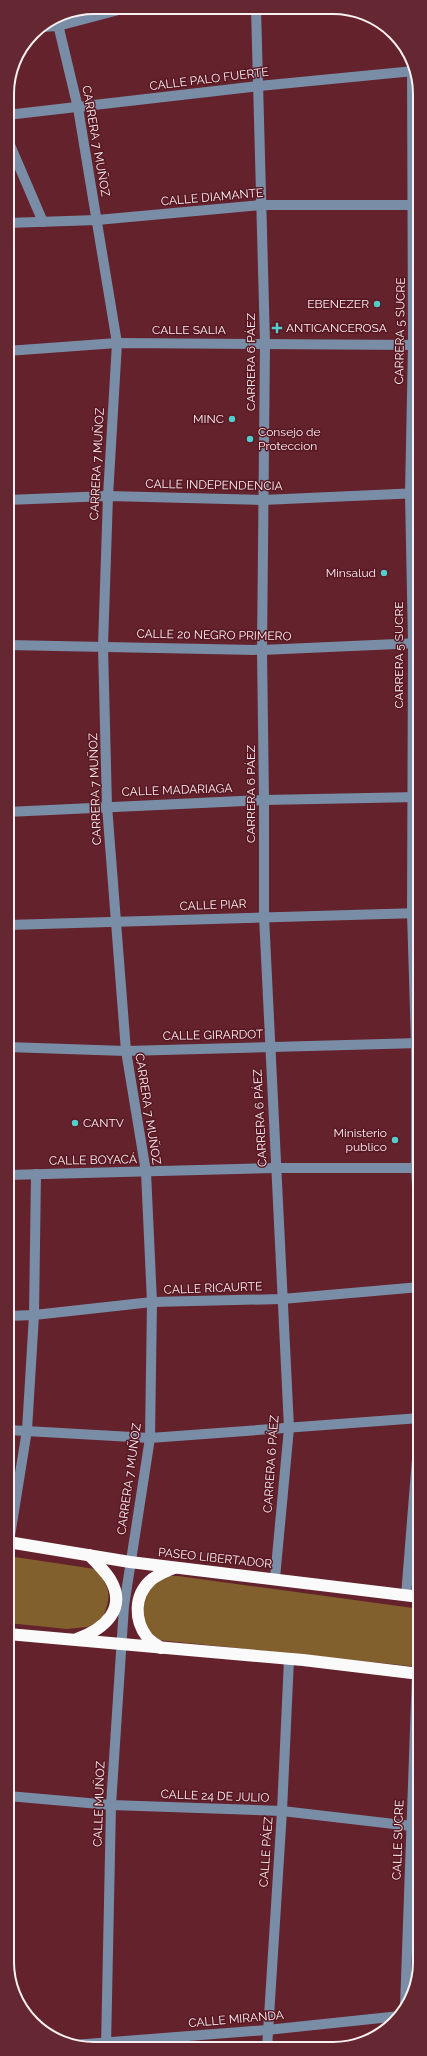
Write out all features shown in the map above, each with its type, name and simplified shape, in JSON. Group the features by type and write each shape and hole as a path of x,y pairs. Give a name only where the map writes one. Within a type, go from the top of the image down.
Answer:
{"highway":[{"name":"PASEO LIBERTADOR","path":"14,1543 174,1568 275,1578 413,1596"},
{"path":"76,1640 90,1634 109,1620 115,1608 115,1593 110,1579 89,1555"},
{"path":"161,1648 147,1638 139,1622 136,1609 150,1580 174,1568"},
{"path":"14,1635 121,1645 289,1658 413,1673"}],"street":[{"path":"64,20 93,14"},
{"name":"CARRERA 6 PÁEZ","path":"256,14 265,343 262,650 264,916 269,1047 289,1428 275,1578"},
{"name":"CARRERA 7 MUÑOZ","path":"57,23 78,108 117,343 108,496 103,646 107,806 126,1051 146,1172 152,1302 150,1438 130,1562"},
{"name":"CALLE PALO FUERTE","path":"14,114 409,69"},
{"path":"14,154 43,222"},
{"name":"CALLE DIAMANTE","path":"14,222 97,220 261,205 413,205"},
{"name":"CALLE SALIA","path":"14,350 117,343 413,345"},
{"name":"CALLE INDEPENDENCIA","path":"14,500 108,496 263,500 413,494"},
{"name":"CALLE 20 NEGRO PRIMERO","path":"14,645 262,650 413,643"},
{"name":"CALLE MADARIAGA","path":"14,812 107,806 264,800 413,797"},
{"name":"CALLE PIAR","path":"14,925 264,916 413,913"},
{"name":"CALLE GIRARDOT","path":"14,1047 126,1051 413,1043"},
{"name":"CALLE BOYACÁ","path":"14,1175 275,1168 413,1168"},
{"path":"14,1507 27,1430 34,1316 36,1174"},
{"name":"CALLE RICAURTE","path":"14,1316 34,1316 152,1302 282,1299 413,1288"},
{"path":"14,1430 150,1438 413,1419"},
{"path":"406,1596 413,1508"},
{"name":"CALLE MUÑOZ","path":"106,2042 111,1805 121,1645 130,1562"},
{"name":"CALLE PÁEZ","path":"266,2042 282,1811 289,1658"},
{"name":"CALLE 24 DE JULIO","path":"14,1797 111,1805 282,1811 413,1827"},
{"name":"CALLE SUCRE","path":"406,1995 413,1863"},
{"name":"CALLE MIRANDA","path":"138,2042 392,2017"}],"shaded area":[{"path":"413,643 413,797 412,797"},
{"path":"14,1557 95,1569 101,1576 105,1582 108,1593 107,1605 102,1620 87,1627 67,1629 14,1624"},
{"path":"166,1576 178,1576 413,1608 413,1666 158,1640 144,1624 141,1615 141,1606 144,1597 156,1582"}],"place":[{"name":"EBENEZER","path":"377,304"},
{"name":"ANTICANCEROSA","path":"277,328"},
{"name":"MINC","path":"232,419"},
{"name":"Consejo de Proteccion","path":"250,439"},
{"name":"Minsalud","path":"384,573"},
{"name":"CANTV","path":"75,1123"},
{"name":"Ministerio publico","path":"395,1140"}]}
